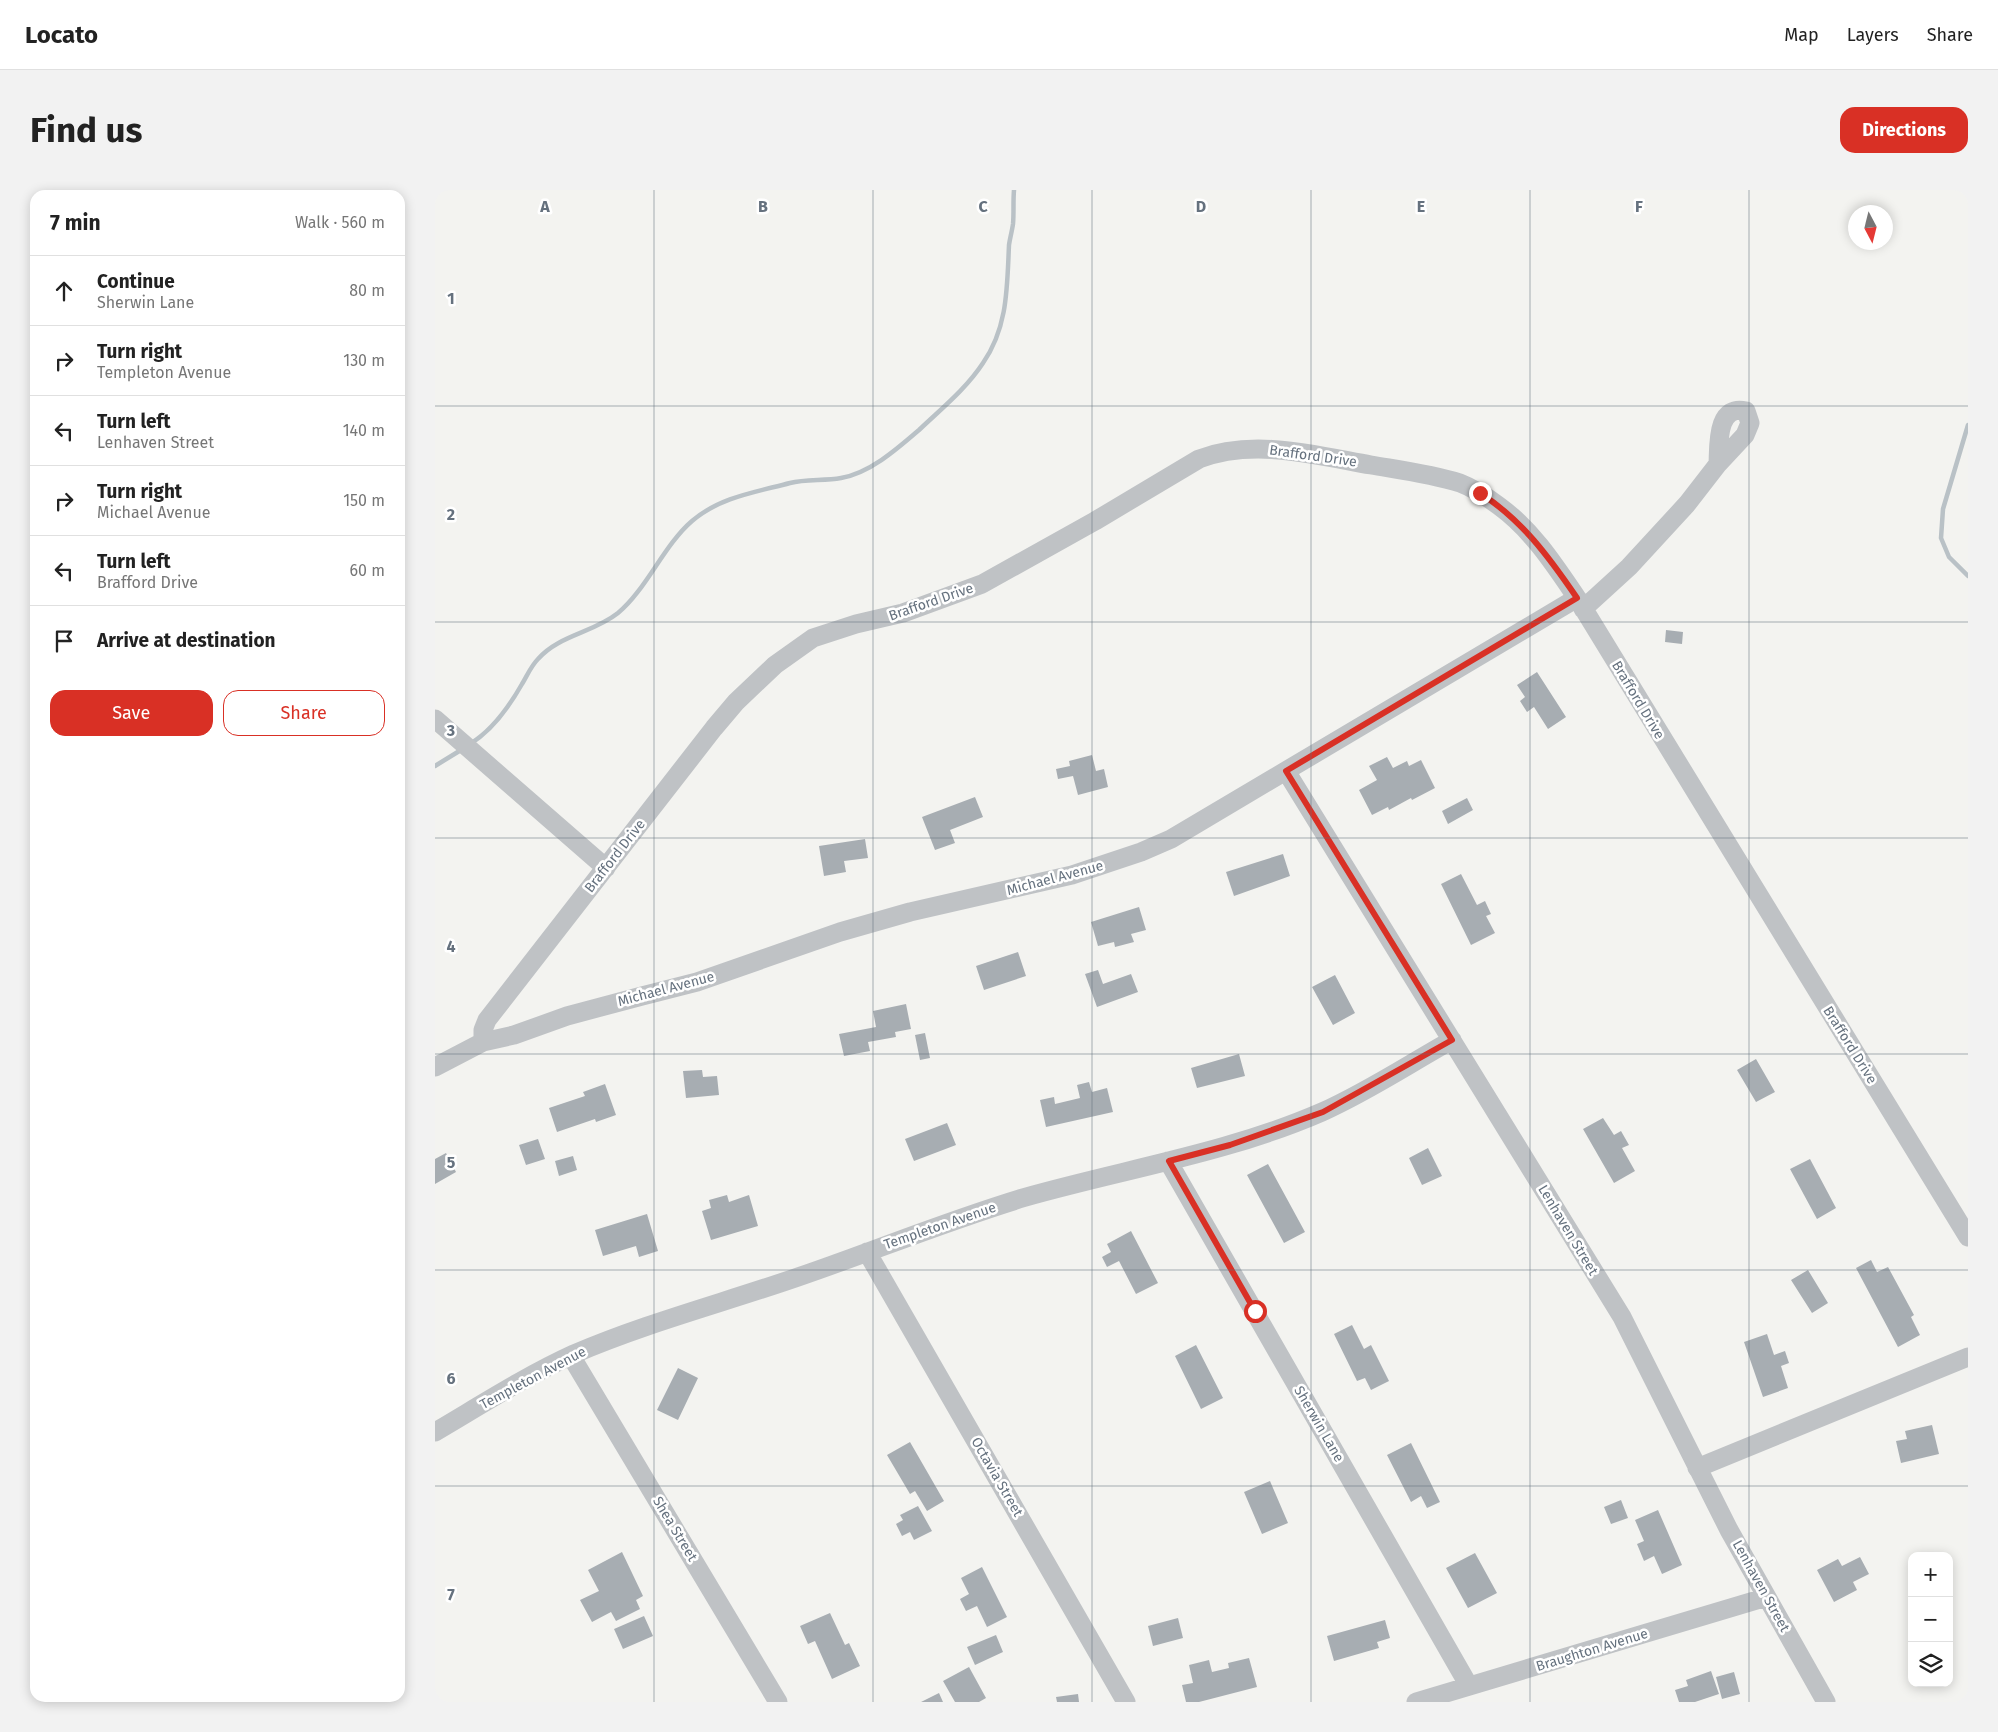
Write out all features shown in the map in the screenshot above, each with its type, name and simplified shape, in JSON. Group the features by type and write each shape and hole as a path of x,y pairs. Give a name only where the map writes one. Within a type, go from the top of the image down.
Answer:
{"street":[{"name":"Brafford Drive","path":"483,1042 483,1030 487,1020 736,702 775,665 813,638 856,624 903,613 982,584 1095,521 1199,458 1212,454 1257,449 1291,451 1426,475 1461,484 1486,497 1517,520 1548,555 1580,603 1968,1237"},
{"name":"Michael Avenue","path":"483,1042 514,1035 567,1016 697,982 839,932 910,912 1072,875 1141,852 1171,839 1580,603 1629,567 1687,504 1718,464"},
{"path":"435,719 606,868"},
{"name":"Lenhaven Street","path":"1286,771 1622,1317 1697,1468 1826,1702"},
{"name":"Templeton Avenue","path":"435,1432 535,1373 607,1340 1026,1197 1239,1142 1323,1112 1452,1040"},
{"path":"435,1067 483,1042"},
{"name":"Sherwin Lane","path":"1169,1161 1469,1686"},
{"name":"Octavia Street","path":"867,1252 1126,1702"},
{"name":"Shea Street","path":"571,1356 778,1702"},
{"path":"1697,1468 1968,1357"},
{"name":"Braughton Avenue","path":"1416,1702 1767,1597"}],"building":[{"path":"1666,630 1683,632 1682,644 1665,642"},
{"path":"1537,672 1566,717 1548,729 1534,707 1527,712 1520,701 1525,697 1517,685"},
{"path":"1092,755 1096,771 1104,769 1108,787 1078,795 1073,776 1058,779 1056,769 1070,766 1069,761"},
{"path":"1387,757 1393,768 1407,761 1409,766 1421,760 1435,788 1389,810 1388,807 1372,815 1359,790 1377,780 1369,766"},
{"path":"975,797 983,817 950,830 955,843 935,850 922,817"},
{"path":"1467,798 1473,810 1448,824 1442,811"},
{"path":"865,839 868,858 844,861 846,872 824,876 819,846"},
{"path":"1283,854 1290,876 1234,896 1226,872"},
{"path":"1461,874 1477,905 1485,901 1491,914 1486,916 1495,933 1471,945 1441,884"},
{"path":"1139,907 1146,930 1131,934 1134,942 1115,947 1114,942 1098,946 1091,922"},
{"path":"1018,952 1026,976 984,990 976,966"},
{"path":"1098,970 1103,984 1131,974 1138,992 1097,1007 1085,974"},
{"path":"1335,975 1355,1013 1333,1025 1312,987"},
{"path":"906,1004 911,1029 895,1032 896,1037 868,1042 870,1051 844,1056 839,1034 876,1027 873,1011"},
{"path":"925,1033 930,1058 920,1060 915,1035"},
{"path":"1239,1054 1245,1076 1197,1088 1191,1068"},
{"path":"1756,1059 1775,1092 1756,1102 1737,1070"},
{"path":"702,1070 703,1077 717,1076 719,1095 686,1098 683,1071"},
{"path":"1089,1082 1092,1092 1107,1088 1113,1112 1046,1127 1040,1100 1054,1097 1055,1104 1080,1098 1077,1085"},
{"path":"605,1084 616,1115 596,1122 595,1119 557,1132 549,1108 585,1096 583,1092"},
{"path":"1603,1118 1614,1135 1621,1131 1629,1145 1622,1148 1635,1171 1614,1183 1583,1129"},
{"path":"947,1123 956,1145 914,1161 905,1139"},
{"path":"538,1139 545,1159 526,1165 519,1145"},
{"path":"1428,1148 1442,1176 1422,1185 1409,1158"},
{"path":"446,1153 456,1172 435,1184 435,1159"},
{"path":"573,1156 577,1170 559,1176 555,1161"},
{"path":"1810,1159 1836,1208 1817,1219 1790,1169"},
{"path":"1268,1164 1305,1232 1284,1243 1247,1175"},
{"path":"727,1195 729,1202 749,1195 758,1226 711,1240 702,1211 711,1208 709,1200"},
{"path":"647,1214 658,1251 639,1257 636,1246 603,1256 595,1230"},
{"path":"1131,1231 1158,1283 1136,1294 1119,1261 1107,1267 1102,1257 1111,1252 1107,1244"},
{"path":"1871,1260 1877,1272 1888,1267 1914,1315 1911,1317 1920,1335 1898,1347 1856,1268"},
{"path":"1808,1270 1828,1303 1812,1313 1791,1280"},
{"path":"1352,1325 1364,1349 1371,1345 1389,1381 1371,1390 1365,1378 1357,1381 1334,1334"},
{"path":"1767,1334 1774,1355 1785,1351 1789,1363 1781,1366 1788,1388 1763,1397 1744,1342"},
{"path":"1196,1345 1223,1398 1201,1409 1175,1356"},
{"path":"678,1368 698,1378 678,1420 657,1410"},
{"path":"1932,1425 1939,1454 1901,1463 1896,1441 1907,1439 1905,1431"},
{"path":"910,1442 944,1501 927,1511 915,1491 910,1494 887,1455"},
{"path":"1411,1443 1440,1502 1427,1508 1421,1496 1411,1502 1387,1455"},
{"path":"1270,1481 1288,1523 1262,1534 1244,1492"},
{"path":"1621,1500 1628,1518 1611,1524 1604,1507"},
{"path":"918,1506 932,1531 914,1540 910,1532 902,1536 896,1524 903,1520 900,1515"},
{"path":"1658,1510 1682,1565 1662,1574 1654,1556 1644,1561 1637,1544 1644,1541 1635,1520"},
{"path":"622,1552 643,1596 636,1600 640,1609 616,1621 611,1612 592,1622 580,1600 599,1591 588,1570"},
{"path":"1475,1553 1497,1593 1468,1608 1446,1568"},
{"path":"1860,1557 1869,1574 1853,1582 1857,1590 1834,1602 1817,1570 1838,1559 1842,1566"},
{"path":"982,1567 1007,1617 987,1627 977,1606 966,1611 960,1599 969,1594 961,1578"},
{"path":"830,1613 845,1645 849,1643 860,1666 832,1679 815,1641 808,1644 800,1626"},
{"path":"644,1616 653,1636 623,1649 614,1629"},
{"path":"1178,1618 1183,1638 1153,1646 1148,1626"},
{"path":"1385,1620 1390,1638 1377,1642 1379,1648 1334,1661 1327,1636"},
{"path":"996,1635 1003,1652 975,1665 967,1647"},
{"path":"1249,1658 1257,1687 1199,1702 1186,1702 1182,1685 1193,1683 1189,1665 1209,1660 1212,1672 1229,1668 1228,1663"},
{"path":"969,1667 986,1698 979,1702 955,1702 943,1681"},
{"path":"1711,1671 1719,1694 1695,1702 1679,1702 1675,1690 1688,1686 1686,1680"},
{"path":"1734,1672 1740,1694 1722,1699 1716,1677"},
{"path":"939,1693 943,1702 921,1702"},
{"path":"1078,1694 1079,1702 1057,1702 1056,1697"}],"waterway":[{"path":"470,744 486,732 500,717 512,701 531,668 546,651 556,644 598,625 618,613 637,592 682,531 703,513 714,506 739,496 796,482 841,478 873,466 902,445 961,390 983,363 991,349 1002,321 1005,306 1009,245 1013,224 1014,190"},
{"path":"1968,425 1943,509 1941,538 1949,557 1968,576"},
{"path":"435,766 461,750"}],"route":[{"path":"1255,1311 1169,1161 1230,1145 1323,1112 1452,1040 1286,771 1577,598 1548,555 1517,520 1499,505 1480,493"}]}
